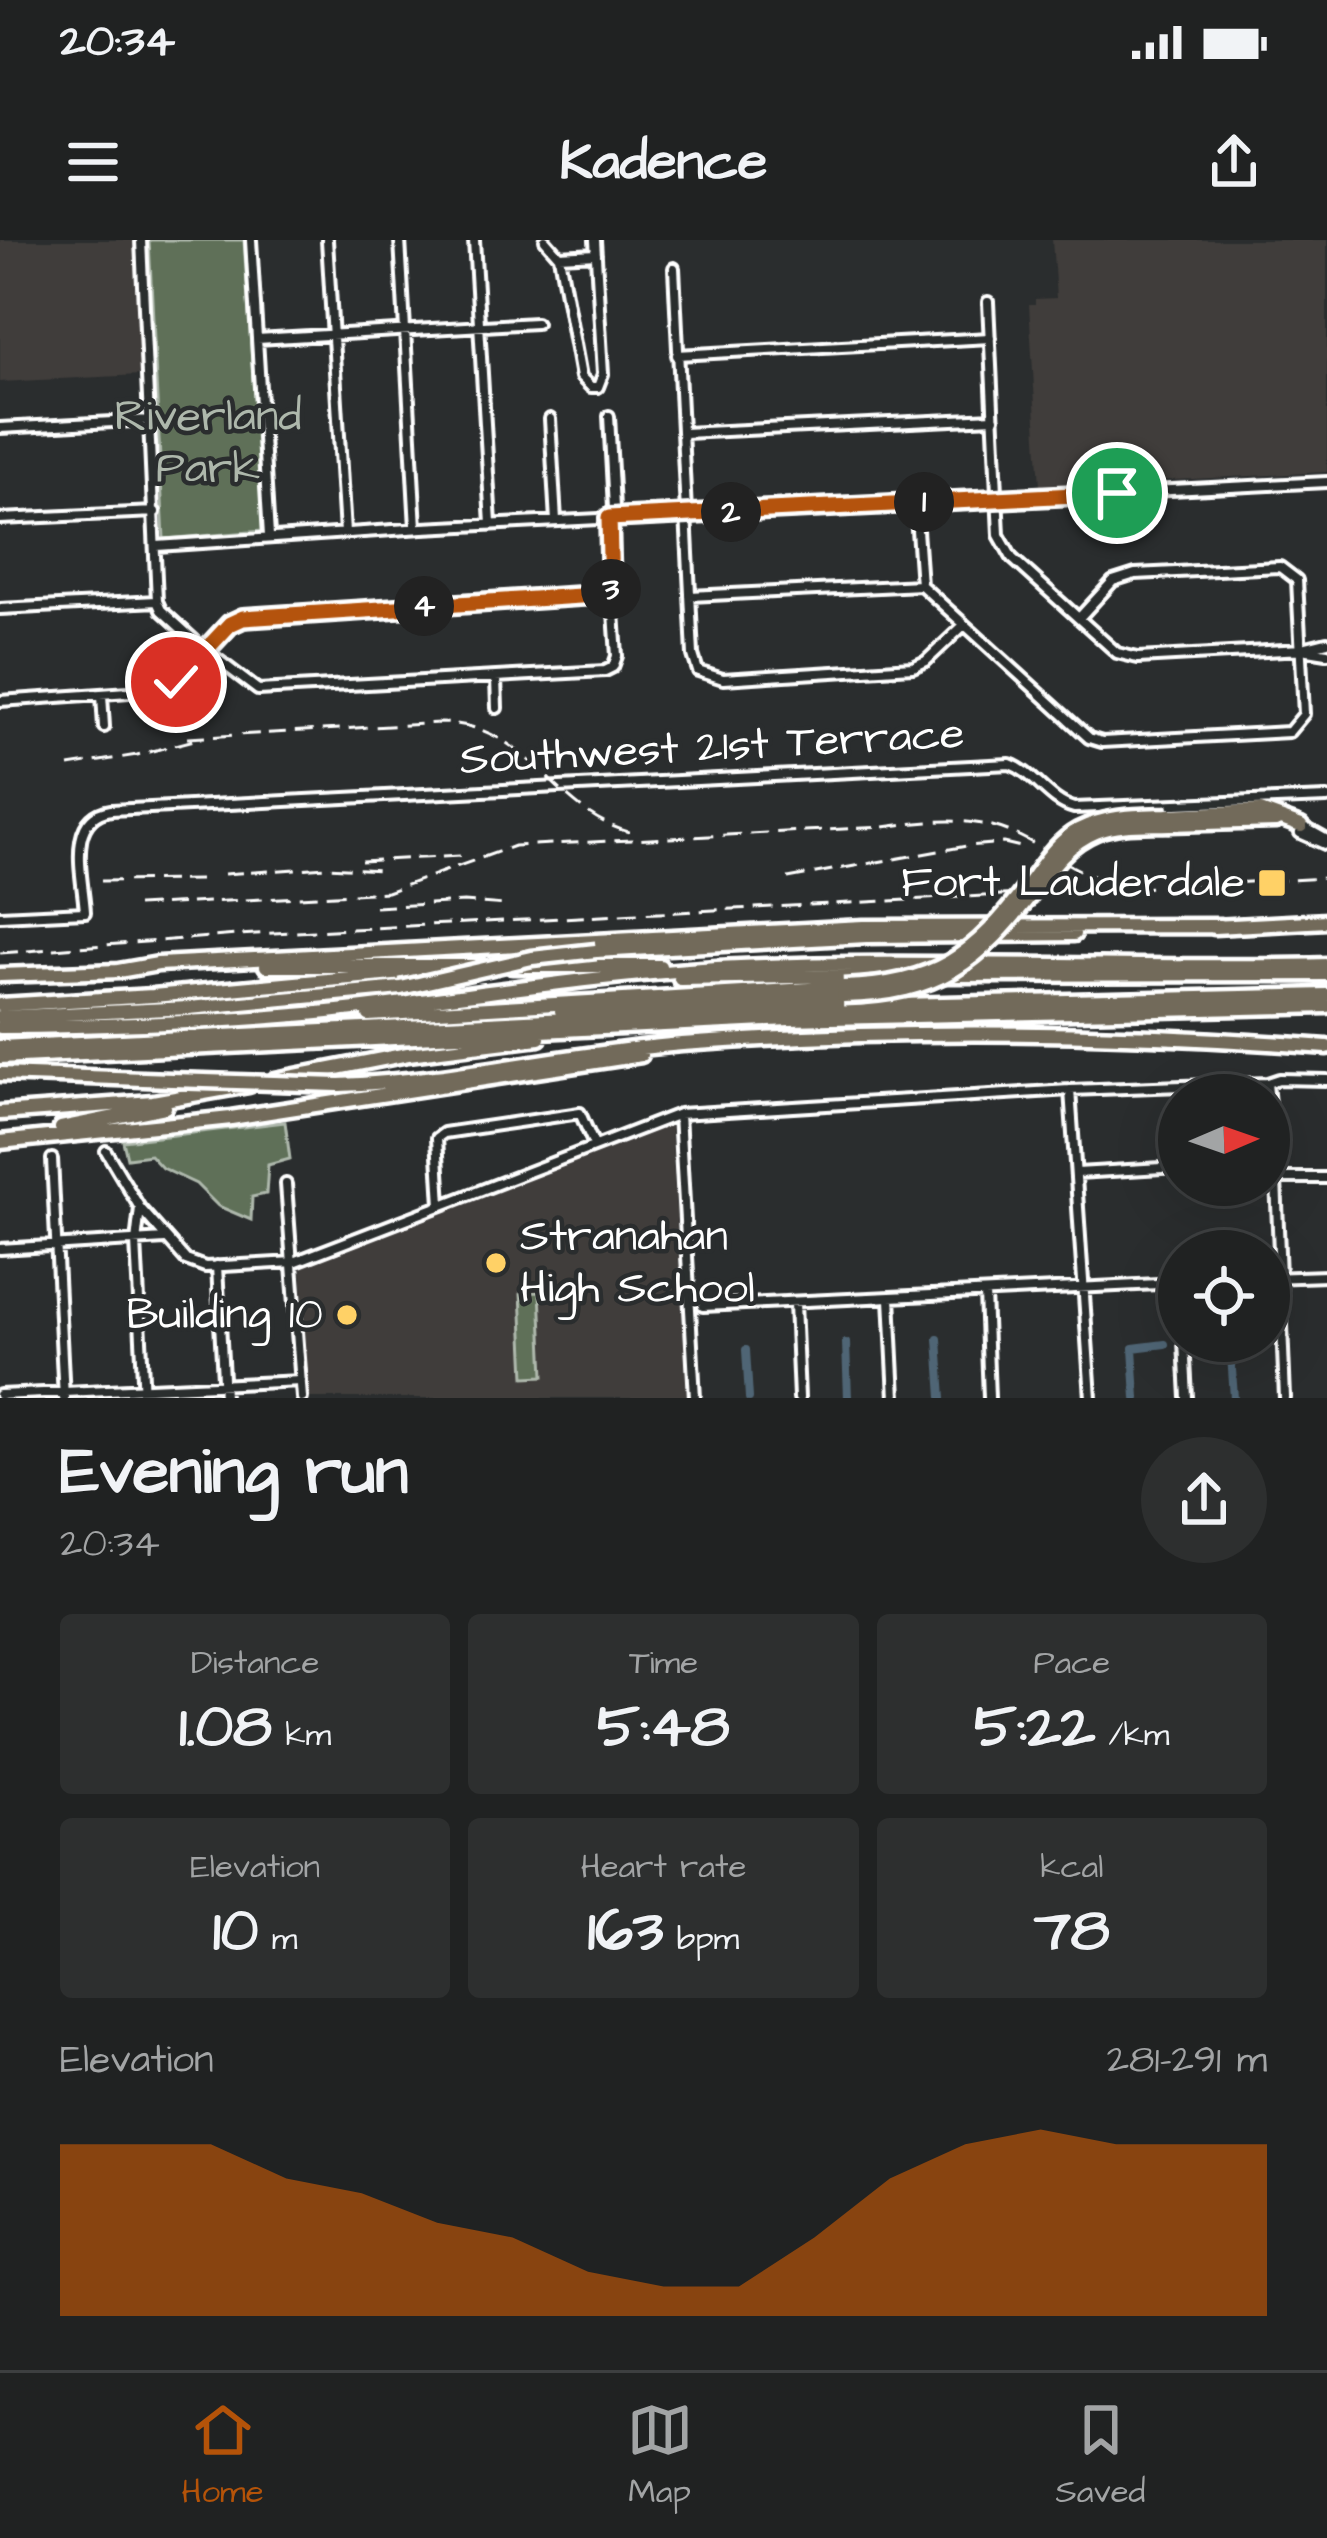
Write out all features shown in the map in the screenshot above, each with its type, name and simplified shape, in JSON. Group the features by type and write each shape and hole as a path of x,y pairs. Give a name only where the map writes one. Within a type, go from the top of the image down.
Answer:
{"highway":[{"path":"0,1031 204,1029 573,1000 896,993 956,971 993,942 1074,844 1105,829 1170,820 1271,820 1301,829"},
{"path":"0,1017 278,1002 401,988 532,958 596,950 1327,921"},
{"path":"118,971 158,964 877,926 1221,926"},
{"path":"0,975 329,964 715,968 1327,965"},
{"path":"0,1005 154,996 470,966"},
{"path":"0,1031 322,1013 715,968"},
{"path":"369,1015 557,990 736,976 1327,974"},
{"path":"440,1024 613,1006 843,991"},
{"path":"0,1046 836,1006 1327,995"},
{"path":"0,1057 861,1016 1327,1006"},
{"path":"0,1113 153,1102 409,1054 610,1028"},
{"path":"0,1074 339,1085 626,1049 889,1034 1070,1033 1327,1047"},
{"path":"0,1139 205,1122 750,1042"},
{"path":"0,1139 133,1115 236,1088"}],"street":[{"path":"141,240 157,601 205,650 258,690 613,667 617,656 611,594 609,518 614,508 609,416"},
{"path":"250,240 269,536"},
{"path":"327,240 345,533"},
{"path":"400,240 416,528"},
{"path":"474,240 491,524"},
{"path":"544,240 560,256 580,377 598,387 603,374 596,240"},
{"path":"560,256 596,254"},
{"path":"674,268 693,656 698,671 723,679 913,667 964,626"},
{"path":"988,302 999,535 1005,549 1118,653 1138,658 1302,649 1327,653"},
{"path":"257,339 536,323"},
{"path":"677,355 989,338"},
{"path":"684,434 994,418"},
{"path":"550,419 556,521"},
{"path":"0,428 151,420"},
{"path":"158,546 269,536 1327,482"},
{"path":"915,502 921,585 1089,738 1102,742 1289,732 1304,714 1297,580 1280,567 1135,574 1113,581 1079,618"},
{"path":"0,519 155,512"},
{"path":"690,596 921,585"},
{"path":"0,701 158,690 176,682 230,624 243,618 611,594"},
{"path":"0,609 157,601"},
{"path":"1302,649 1327,642"},
{"path":"496,678 497,708"},
{"path":"103,695 104,727"},
{"name":"Southwest 21st Terrace","path":"0,916 85,912 81,831 87,819 111,810 1010,764 1074,808 1327,798"},
{"path":"1301,829 1327,843"},
{"path":"1290,1079 1327,1080"},
{"path":"106,1151 140,1208 186,1260 198,1266 294,1262 679,1114 1158,1086"},
{"path":"1070,1090 1090,1398"},
{"path":"441,1205 437,1138 444,1133 580,1113 594,1145"},
{"path":"679,1114 695,1398"},
{"path":"52,1159 64,1395"},
{"path":"1077,1173 1158,1168"},
{"path":"1290,1178 1327,1178"},
{"path":"286,1184 302,1398"},
{"path":"140,1208 136,1242 144,1393"},
{"path":"0,1249 166,1239"},
{"path":"217,1266 224,1398"},
{"path":"1290,1277 1327,1276"},
{"path":"703,1306 1158,1284"},
{"path":"985,1293 989,1398"},
{"path":"890,1298 895,1398"},
{"path":"795,1303 799,1398"},
{"path":"1185,1362 1187,1398"},
{"path":"1282,1362 1285,1398"},
{"path":"0,1395 144,1393 301,1381"}],"shaded area":[{"path":"0,240 135,240 141,375 0,382"},
{"path":"1052,240 1327,240 1327,472 1040,487 1029,305 1035,305 1035,299 1056,298"},
{"name":"Stranahan High School","path":"671,1125 687,1398 309,1398 301,1267"}],"green space":[{"name":"Riverland Park","path":"149,240 244,240 263,531 164,539"},
{"path":"285,1122 290,1159 268,1165 266,1194 252,1197 251,1220 218,1206 196,1184 162,1168 150,1155 127,1158 123,1141"},
{"path":"540,1292 544,1376 525,1377 521,1293"}],"waterway":[{"path":"938,1339 942,1398"},
{"path":"846,1343 848,1398"},
{"path":"1136,1398 1133,1348 1158,1345"},
{"path":"746,1350 749,1398"},
{"path":"1231,1362 1234,1398"}],"railway":[{"path":"187,738 440,723 472,727 521,753 583,809 637,834"},
{"path":"69,766 202,738"},
{"path":"137,906 387,892 514,846 936,821 1004,830 1113,883"},
{"path":"788,878 967,846 1004,843 1021,847"},
{"path":"361,861 462,856"},
{"path":"224,874 326,867 382,870"},
{"path":"0,953 237,935 1327,878"},
{"path":"101,881 201,880"},
{"path":"375,907 464,902 506,905"}],"place":[{"name":"Fort Lauderdale","path":"1272,883"},
{"name":"Stranahan High School","path":"496,1263"},
{"name":"Building 10","path":"347,1315"}],"route":[{"path":"176,682 230,624 243,618 611,594 609,518 1117,493"}]}
